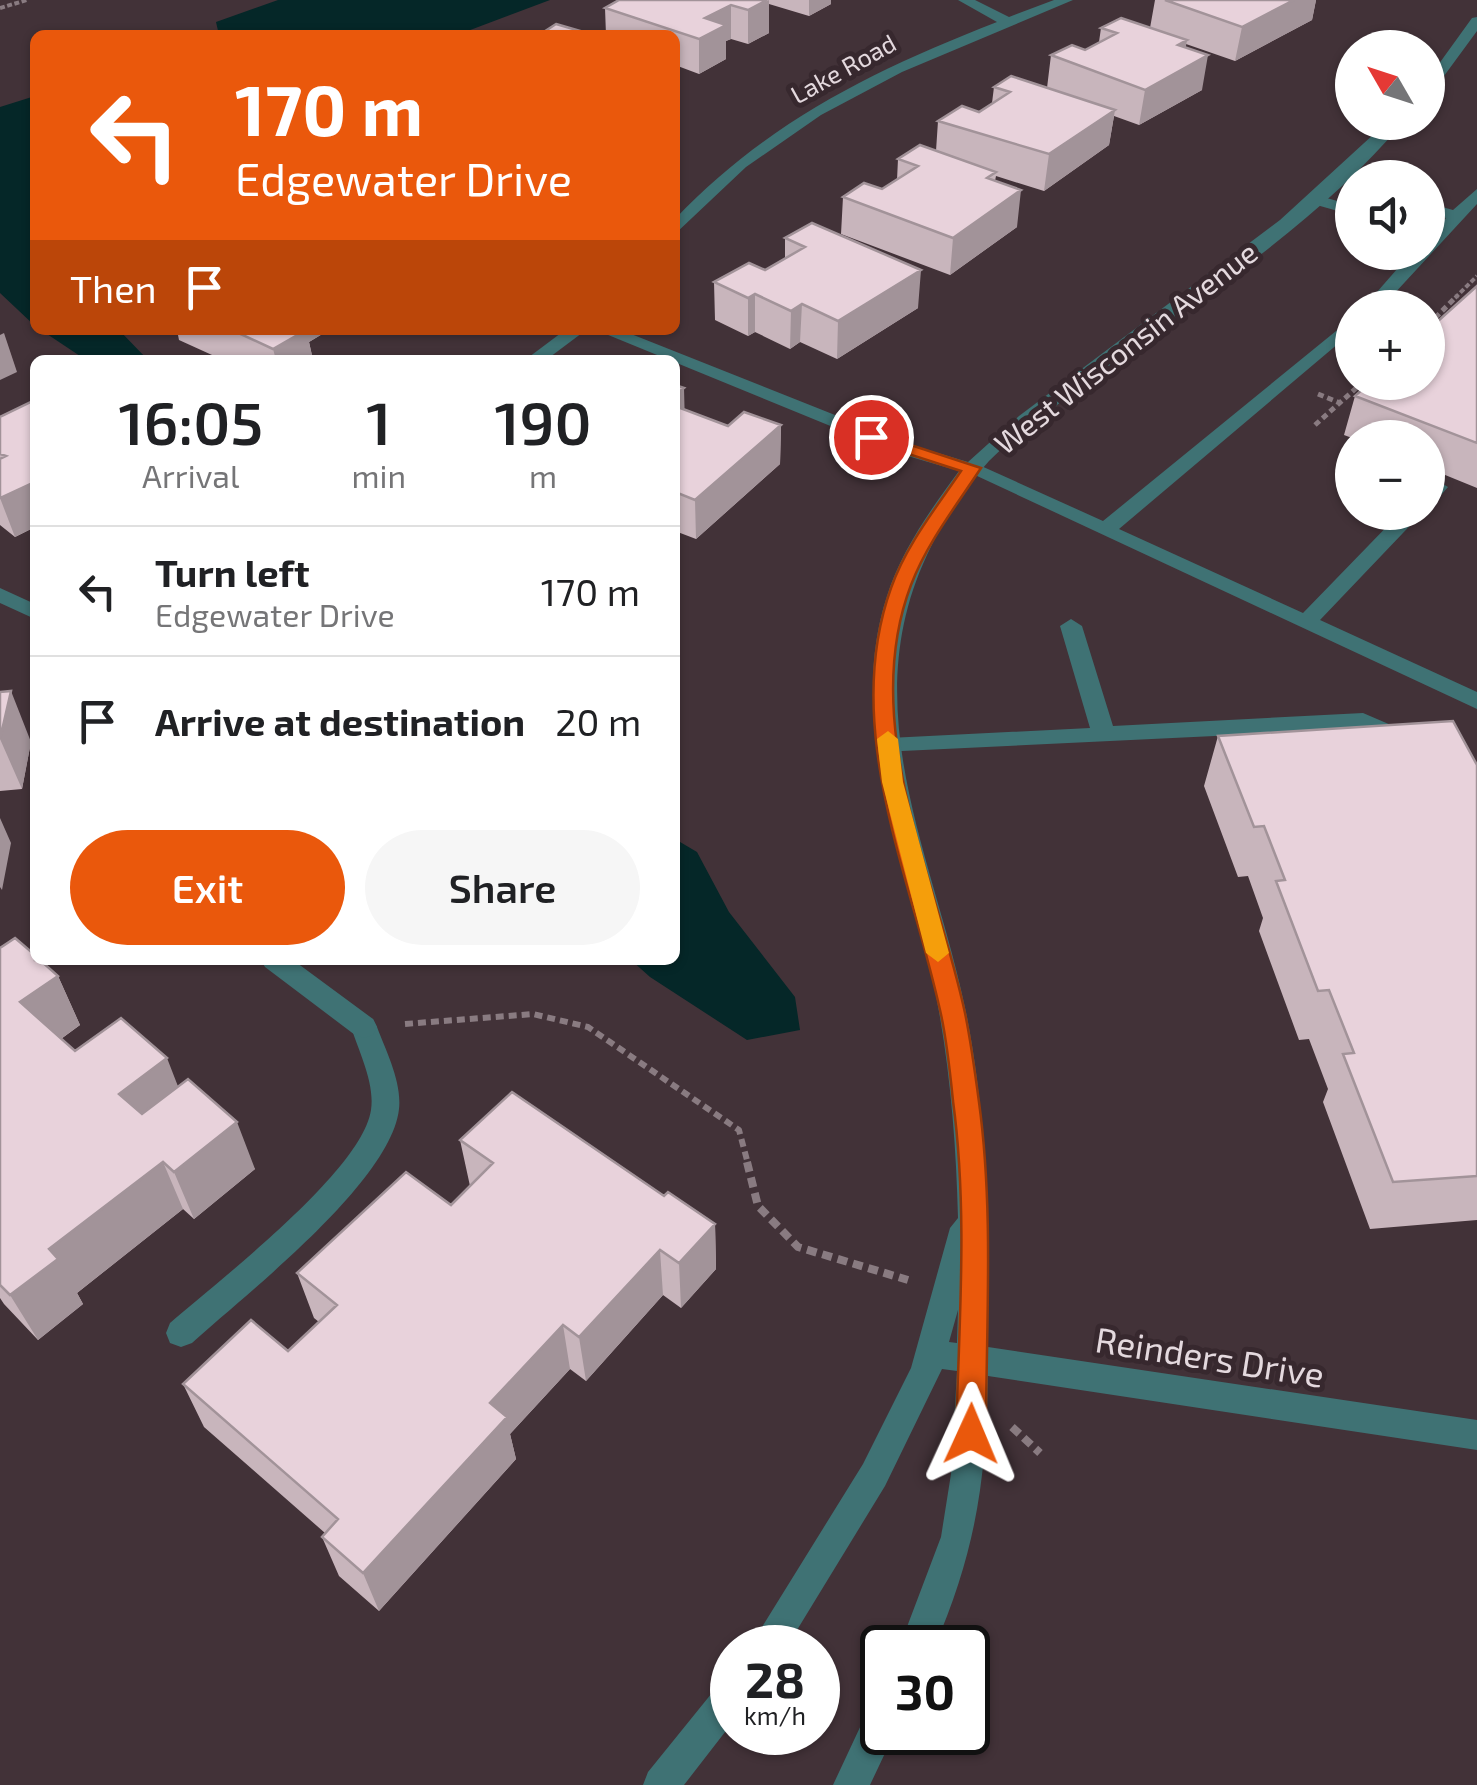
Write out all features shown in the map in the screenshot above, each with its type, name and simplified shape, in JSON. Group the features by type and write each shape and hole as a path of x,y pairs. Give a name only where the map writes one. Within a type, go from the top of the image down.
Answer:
{"street":[{"path":"965,0 1008,22"},
{"name":"Lake Road","path":"680,223 737,166 824,106 893,69 1066,0"},
{"path":"1445,65 1477,21"},
{"name":"West Wisconsin Avenue","path":"1363,160 1380,140"},
{"name":"West Wisconsin Avenue","path":"925,1625 961,1527 971,1434 974,1194 953,1013 893,782 882,690 889,627 901,585 923,540 972,468 1312,198 1335,186"},
{"path":"1445,226 1477,194"},
{"path":"1312,198 1335,205"},
{"path":"1445,213 1456,216"},
{"path":"1387,290 1406,270"},
{"path":"541,355 570,335"},
{"path":"618,335 668,355"},
{"path":"1104,530 1335,337"},
{"path":"680,360 884,442 972,468 1477,701"},
{"path":"1306,622 1395,530"},
{"path":"0,594 30,609"},
{"path":"1071,626 1104,735"},
{"path":"889,746 1363,721 1428,752"},
{"path":"181,1333 344,1184 380,1131 385,1110 364,1027 281,965"},
{"name":"West Wisconsin Avenue","path":"780,1625 874,1475 926,1371 974,1194"},
{"name":"Reinders Drive","path":"930,1353 1477,1435"},
{"path":"661,1785 710,1723"},
{"path":"850,1785 865,1755"}],"path":[{"path":"0,8 27,0"},
{"path":"1445,308 1477,276"},
{"path":"1316,425 1343,400"},
{"path":"364,1027 533,1014 588,1027 738,1130 758,1206 798,1247 948,1290"}],"water":[{"path":"278,0 550,0 470,30 218,30 216,22"},
{"path":"30,98 30,321 0,293 0,107"},
{"path":"48,335 124,335 143,355 78,355"},
{"path":"680,842 697,852 729,912 795,997 800,1030 747,1040 637,965 680,965"}],"building":[{"path":"619,0 767,0 748,10 731,5 705,18 726,25 699,39 605,8"},
{"path":"1165,0 1294,0 1242,27"},
{"path":"1121,18 1187,40 1178,45 1208,55 1145,90 1051,55 1072,45 1085,50 1117,33 1101,28"},
{"path":"556,24 577,30 547,30"},
{"path":"1011,76 1115,110 1049,154 938,121 962,106 979,112 1010,92 994,87"},
{"path":"920,145 996,172 987,178 1021,190 953,238 843,197 864,183 882,189 918,166 898,159"},
{"path":"812,223 921,270 838,321 802,304 791,311 755,294 748,298 714,282 749,263 765,270 805,247 785,238"},
{"path":"1477,286 1477,443 1445,431 1445,420 1417,420 1365,400 1445,400 1445,315"},
{"path":"243,335 297,335 273,349"},
{"path":"30,402 30,484 0,498 0,459 6,456 0,454 0,417"},
{"path":"680,408 728,426 744,412 781,425 695,500 680,494"},
{"path":"11,691 0,739 0,692"},
{"path":"1453,721 1477,765 1477,1176 1393,1182 1343,1054 1354,1053 1329,990 1318,991 1276,881 1285,880 1264,826 1254,827 1218,736"},
{"path":"15,938 30,951 30,965 46,965 58,976 20,1002 75,1051 121,1018 167,1058 119,1094 142,1114 188,1079 237,1122 174,1172 163,1162 49,1249 58,1259 10,1295 0,1285 0,948"},
{"path":"512,1092 664,1196 668,1192 715,1224 679,1263 660,1250 579,1337 563,1325 490,1403 507,1417 363,1573 322,1537 338,1519 183,1384 251,1320 288,1351 337,1305 297,1273 406,1172 451,1205 493,1163 460,1140"}],"slow traffic":[{"path":"888,739 893,782 938,953"}],"route":[{"path":"871,437 972,468 923,540 901,585 889,627 882,690 893,782 953,1013 967,1105 974,1194 971,1434"}]}
